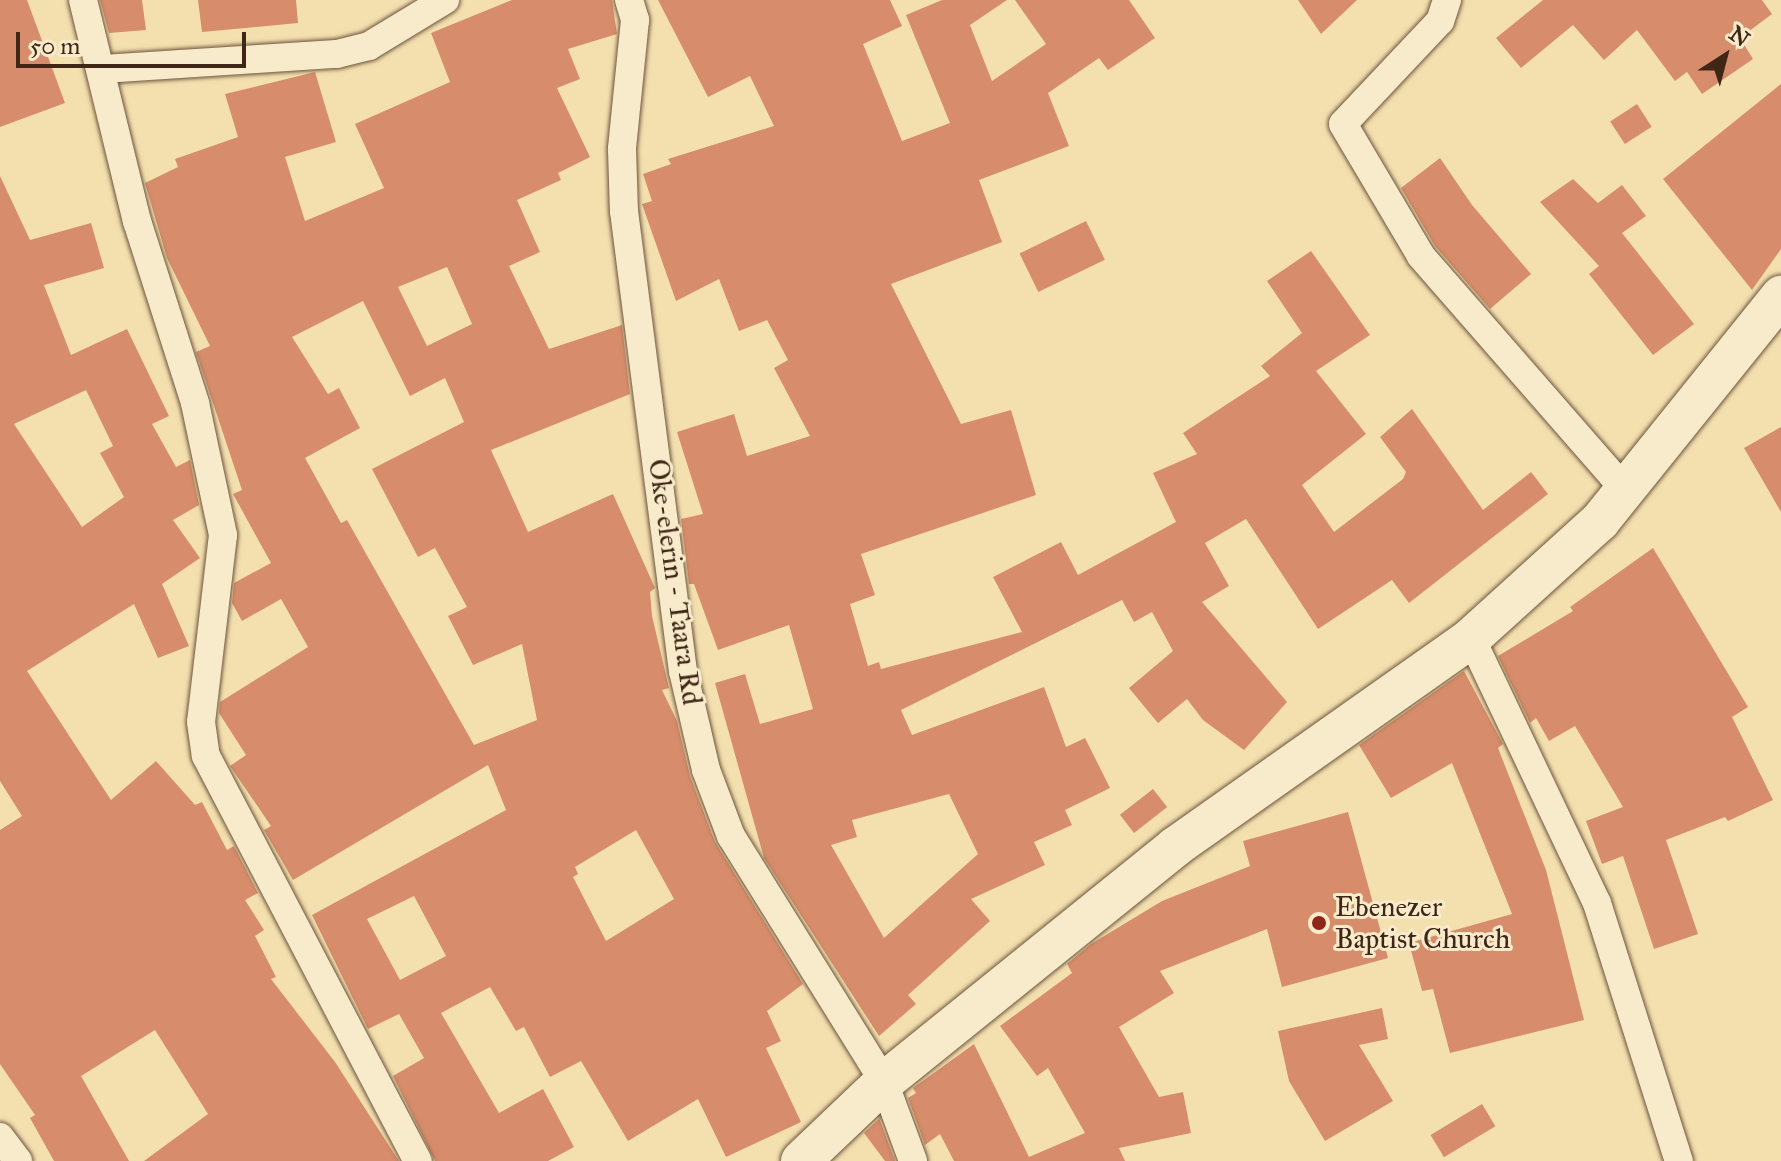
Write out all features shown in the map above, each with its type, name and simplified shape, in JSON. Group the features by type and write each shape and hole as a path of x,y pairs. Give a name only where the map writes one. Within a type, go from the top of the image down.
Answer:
{"street":[{"path":"83,0 103,69 137,221 198,416 223,535 201,722 206,756 418,1161"},
{"path":"103,69 337,54 369,46 445,0"},
{"name":"Oke-elerin - Taara Rd","path":"629,0 635,20 622,149 624,211 683,671 702,756 731,836 884,1082 913,1161"},
{"path":"1447,0 1440,21 1343,124 1421,256 1626,491"},
{"path":"801,1161 884,1082 1175,847 1471,638 1626,491 1724,360 1781,296"},
{"path":"1471,638 1597,903 1679,1161"},
{"path":"0,1137 18,1161"}],"building":[{"path":"0,0 27,0 65,103 0,127"},
{"path":"100,0 142,0 146,30 109,33"},
{"path":"198,0 296,0 298,23 202,32"},
{"path":"512,0 612,0 617,34 568,49 580,79 557,88 590,157 558,173 561,180 517,200 540,252 509,266 549,349 622,325 630,394 491,450 528,532 613,494 655,588 650,592 652,616 669,688 662,690 677,721 690,776 715,842 803,984 767,1011 781,1041 766,1048 801,1122 726,1157 698,1099 628,1141 581,1061 550,1077 524,1027 516,1031 490,987 441,1013 499,1113 543,1089 574,1147 548,1161 435,1161 393,1076 424,1058 399,1014 368,1029 312,915 506,810 488,765 293,880 264,830 271,826 230,766 246,755 219,713 220,702 308,647 281,599 242,621 232,603 234,583 271,563 233,494 242,490 196,352 210,346 167,258 145,183 178,167 175,159 238,137 225,94 315,72 336,142 285,157 305,221 384,188 355,124 450,82 431,33","holes":["447,267 472,324 427,346 398,287","363,301 410,396 445,378 464,422 372,469 418,557 435,548 467,607 448,616 473,665 522,644 537,720 474,745 347,520 341,523 305,458 360,428 339,388 328,394 292,337","636,830 674,899 606,941 573,877 578,874 575,867","414,896 446,956 400,980 367,919"]},
{"path":"658,0 890,0 902,26 863,44 902,141 950,123 906,15 942,0 1007,0 970,25 992,81 1046,44 1015,0 1129,0 1155,38 1108,70 1099,58 1048,93 1069,146 979,180 1002,242 891,284 961,424 1011,410 1036,495 861,554 875,595 850,604 868,666 879,662 881,669 1022,632 993,577 1061,542 1078,575 1176,522 1153,473 1197,454 1183,433 1270,376 1261,366 1302,333 1267,281 1311,251 1370,335 1316,371 1366,434 1302,485 1334,532 1403,479 1406,472 1380,437 1412,409 1483,510 1531,472 1548,494 1409,603 1392,580 1318,629 1246,519 1205,543 1229,586 1202,602 1287,702 1244,750 1203,720 1187,699 1158,723 1129,688 1173,651 1152,612 1134,622 1122,600 901,710 912,735 1044,687 1066,747 1085,738 1110,788 1065,810 1072,825 1034,842 1045,865 971,899 990,921 908,995 916,1004 879,1036 764,858 715,683 745,674 760,724 813,709 789,625 718,650 694,584 689,584 681,519 703,514 677,432 734,414 747,456 810,436 774,368 788,360 767,320 739,331 719,279 676,301 642,204 652,201 643,174 671,164 668,159 774,126 750,76 708,97","holes":["949,794 978,854 884,938 831,845 857,837 852,820"]},
{"path":"1298,0 1357,0 1321,34"},
{"path":"1543,0 1762,0 1772,14 1740,38 1753,59 1702,94 1687,72 1675,81 1637,30 1604,60 1573,25 1521,68 1496,38"},
{"path":"1781,84 1781,249 1752,290 1663,179"},
{"path":"1637,104 1652,127 1625,144 1610,121"},
{"path":"1440,158 1472,205 1531,274 1490,309 1435,246 1401,188"},
{"path":"0,176 30,240 91,223 104,268 44,285 71,355 127,329 169,416 152,424 176,467 190,460 199,505 173,520 200,558 162,584 189,646 158,658 134,604 27,671 111,800 156,761 195,805 202,802 227,850 234,846 258,893 245,900 264,930 255,936 276,977 271,979 335,1062 399,1161 144,1161 208,1114 155,1030 81,1076 129,1161 54,1161 30,1118 35,1115 0,1064 0,830 22,816 0,781","holes":["86,390 113,446 100,453 124,497 82,527 14,424"]},
{"path":"1573,179 1598,203 1622,185 1646,216 1622,233 1694,324 1653,355 1589,274 1599,266 1540,202"},
{"path":"1086,221 1105,260 1038,292 1019,253"},
{"path":"1781,427 1781,512 1744,448"},
{"path":"1653,548 1748,707 1732,717 1773,800 1728,821 1725,817 1666,840 1698,934 1654,949 1623,856 1602,864 1586,821 1623,807 1575,726 1549,741 1536,718 1530,723 1498,656 1573,611 1570,607"},
{"path":"1464,671 1503,744 1498,748 1546,870 1584,1020 1450,1053 1433,989 1422,991 1409,943 1512,914 1452,763 1391,798 1359,745"},
{"path":"1153,789 1167,807 1134,833 1120,815"},
{"path":"1348,812 1388,958 1282,987 1267,929 1160,971 1174,993 1119,1027 1159,1097 1183,1092 1191,1133 1119,1148 1125,1161 954,1161 940,1134 925,1145 908,1098 916,1093 913,1088 974,1044 1029,1157 1085,1133 1048,1068 1037,1076 1000,1026 1072,973 1067,964 1091,944 1162,901 1250,866 1243,841"},
{"path":"1382,1008 1388,1039 1359,1045 1393,1101 1325,1141 1289,1081 1278,1031"},
{"path":"1482,1104 1495,1126 1444,1157 1431,1135"},
{"path":"879,1119 895,1161 885,1161 864,1133"}],"place":[{"name":"Ebenezer Baptist Church","path":"1319,923"}]}
